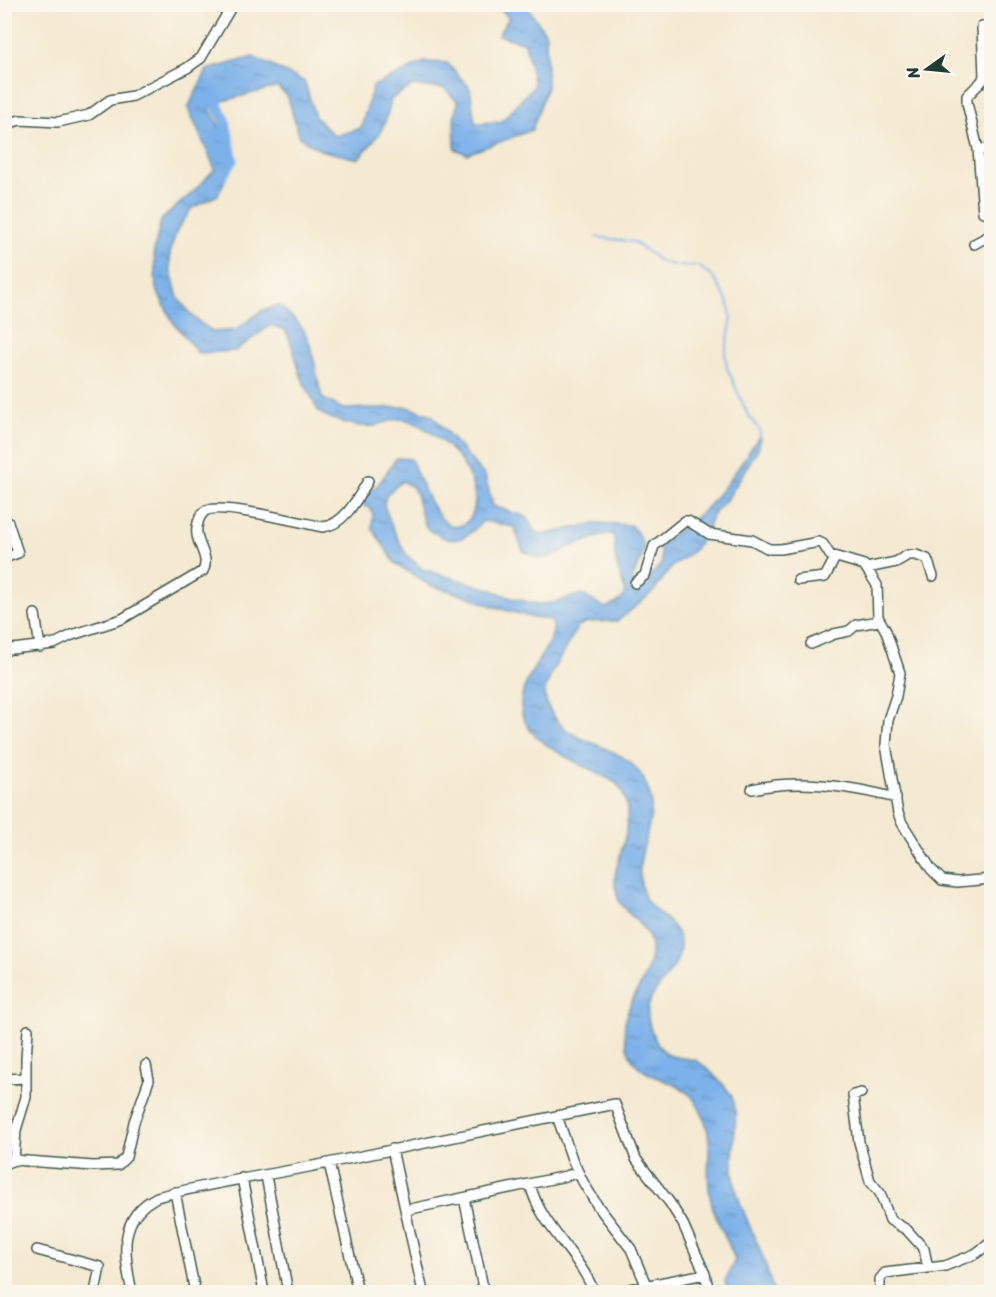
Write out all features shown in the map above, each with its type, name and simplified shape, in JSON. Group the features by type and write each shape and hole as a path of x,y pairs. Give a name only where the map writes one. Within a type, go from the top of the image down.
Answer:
{"street":[{"path":"4,125 20,120 58,122 89,115 110,100 139,93 187,68 201,58 233,4"},
{"path":"982,26 984,76 967,96 967,103 978,149 983,213"},
{"path":"980,83 992,84"},
{"path":"978,149 992,149"},
{"path":"974,244 987,237 992,237"},
{"path":"4,650 60,643 72,635 122,619 202,571 206,559 196,536 196,528 205,511 214,508 331,526 356,502 368,481"},
{"path":"635,583 645,575 654,546 688,521 709,534 752,540 775,549 819,542 835,558 861,563 867,568 877,585 879,621 886,631 900,673 896,696 888,720 886,739 898,813 904,830 936,875 949,882 992,879"},
{"path":"4,558 18,553 8,522"},
{"path":"867,568 916,555 927,559 933,576"},
{"path":"798,580 825,577 835,558"},
{"path":"35,614 40,647"},
{"path":"811,644 834,634 849,631 856,625 879,621"},
{"path":"752,789 801,783 868,790 896,798"},
{"path":"14,1161 15,1136 26,1097 28,1030"},
{"path":"4,1164 14,1161 115,1166 121,1163 126,1157 134,1122 149,1080 146,1065"},
{"path":"4,1079 26,1078"},
{"path":"861,1093 853,1095 854,1114 861,1153 870,1182 880,1193 892,1222 907,1230 924,1249 927,1268"},
{"path":"132,1293 125,1254 130,1225 146,1203 157,1197 615,1104 636,1159 683,1224 705,1274 710,1293"},
{"path":"557,1116 578,1172 597,1205 631,1249 648,1289"},
{"path":"392,1149 423,1293"},
{"path":"329,1163 358,1293"},
{"path":"406,1210 578,1172"},
{"path":"266,1176 288,1293"},
{"path":"242,1178 264,1293"},
{"path":"530,1184 533,1197 581,1267 594,1293"},
{"path":"175,1192 195,1293"},
{"path":"464,1198 483,1293"},
{"path":"880,1293 880,1279 885,1273 959,1262 992,1242"},
{"path":"37,1250 100,1267 95,1293"},
{"path":"614,1293 648,1289 705,1274"}],"water":[{"path":"497,5 526,5 546,34 547,87 532,130 467,154 455,149 454,117 458,102 444,88 412,86 391,99 380,132 358,159 320,150 299,137 288,97 277,87 223,101 209,108 226,139 231,167 218,195 192,208 177,230 170,251 170,269 178,298 194,318 213,332 236,330 261,311 279,305 301,326 307,337 322,398 343,409 408,407 432,415 485,476 493,506 527,517 534,530 542,535 597,523 631,525 643,545 643,553 633,581 633,590 649,578 662,563 660,548 713,500 760,435 759,447 728,498 712,516 705,534 695,549 672,567 653,592 618,621 588,622 578,626 551,674 544,694 552,714 564,727 578,737 625,759 638,771 648,789 651,812 641,859 642,890 651,906 672,925 679,938 680,946 675,965 651,999 648,1008 649,1024 656,1042 664,1051 675,1057 692,1059 701,1063 732,1097 735,1113 733,1173 737,1193 764,1260 774,1292 728,1291 725,1281 735,1260 711,1201 708,1175 709,1139 702,1114 687,1092 645,1072 629,1054 625,1038 627,1014 649,964 651,944 645,930 619,901 616,890 616,872 628,816 625,799 616,783 573,761 542,741 533,733 523,717 521,701 525,685 549,642 553,630 551,620 534,618 494,607 429,585 395,563 372,528 373,514 369,506 365,507 362,502 365,494 379,483 397,458 411,459 437,513 445,522 453,526 462,525 472,514 475,498 472,483 463,464 425,428 408,420 398,419 368,426 344,422 322,414 302,379 285,330 271,325 235,351 198,353 173,322 156,289 154,251 161,220 215,169 188,108 207,70 253,57 305,82 315,117 335,136 361,128 373,86 424,62 447,63 470,88 475,123 501,122 534,86 525,43 498,35 509,18","holes":["402,481 413,487 427,528 449,539 455,540 467,536 483,521 514,527 523,551 539,558 546,558 559,554 566,548 613,534 616,563 624,585 624,595 621,600 605,608 581,594 553,603 539,604 511,598 490,589 422,569 406,554 384,505 386,495"]}],"waterway":[{"path":"221,176 232,160 224,119 216,105 222,89"},
{"path":"596,237 634,242 660,261 675,266 698,266 712,276 727,300 732,318 725,354 727,368 748,415 760,430 759,438"}]}
